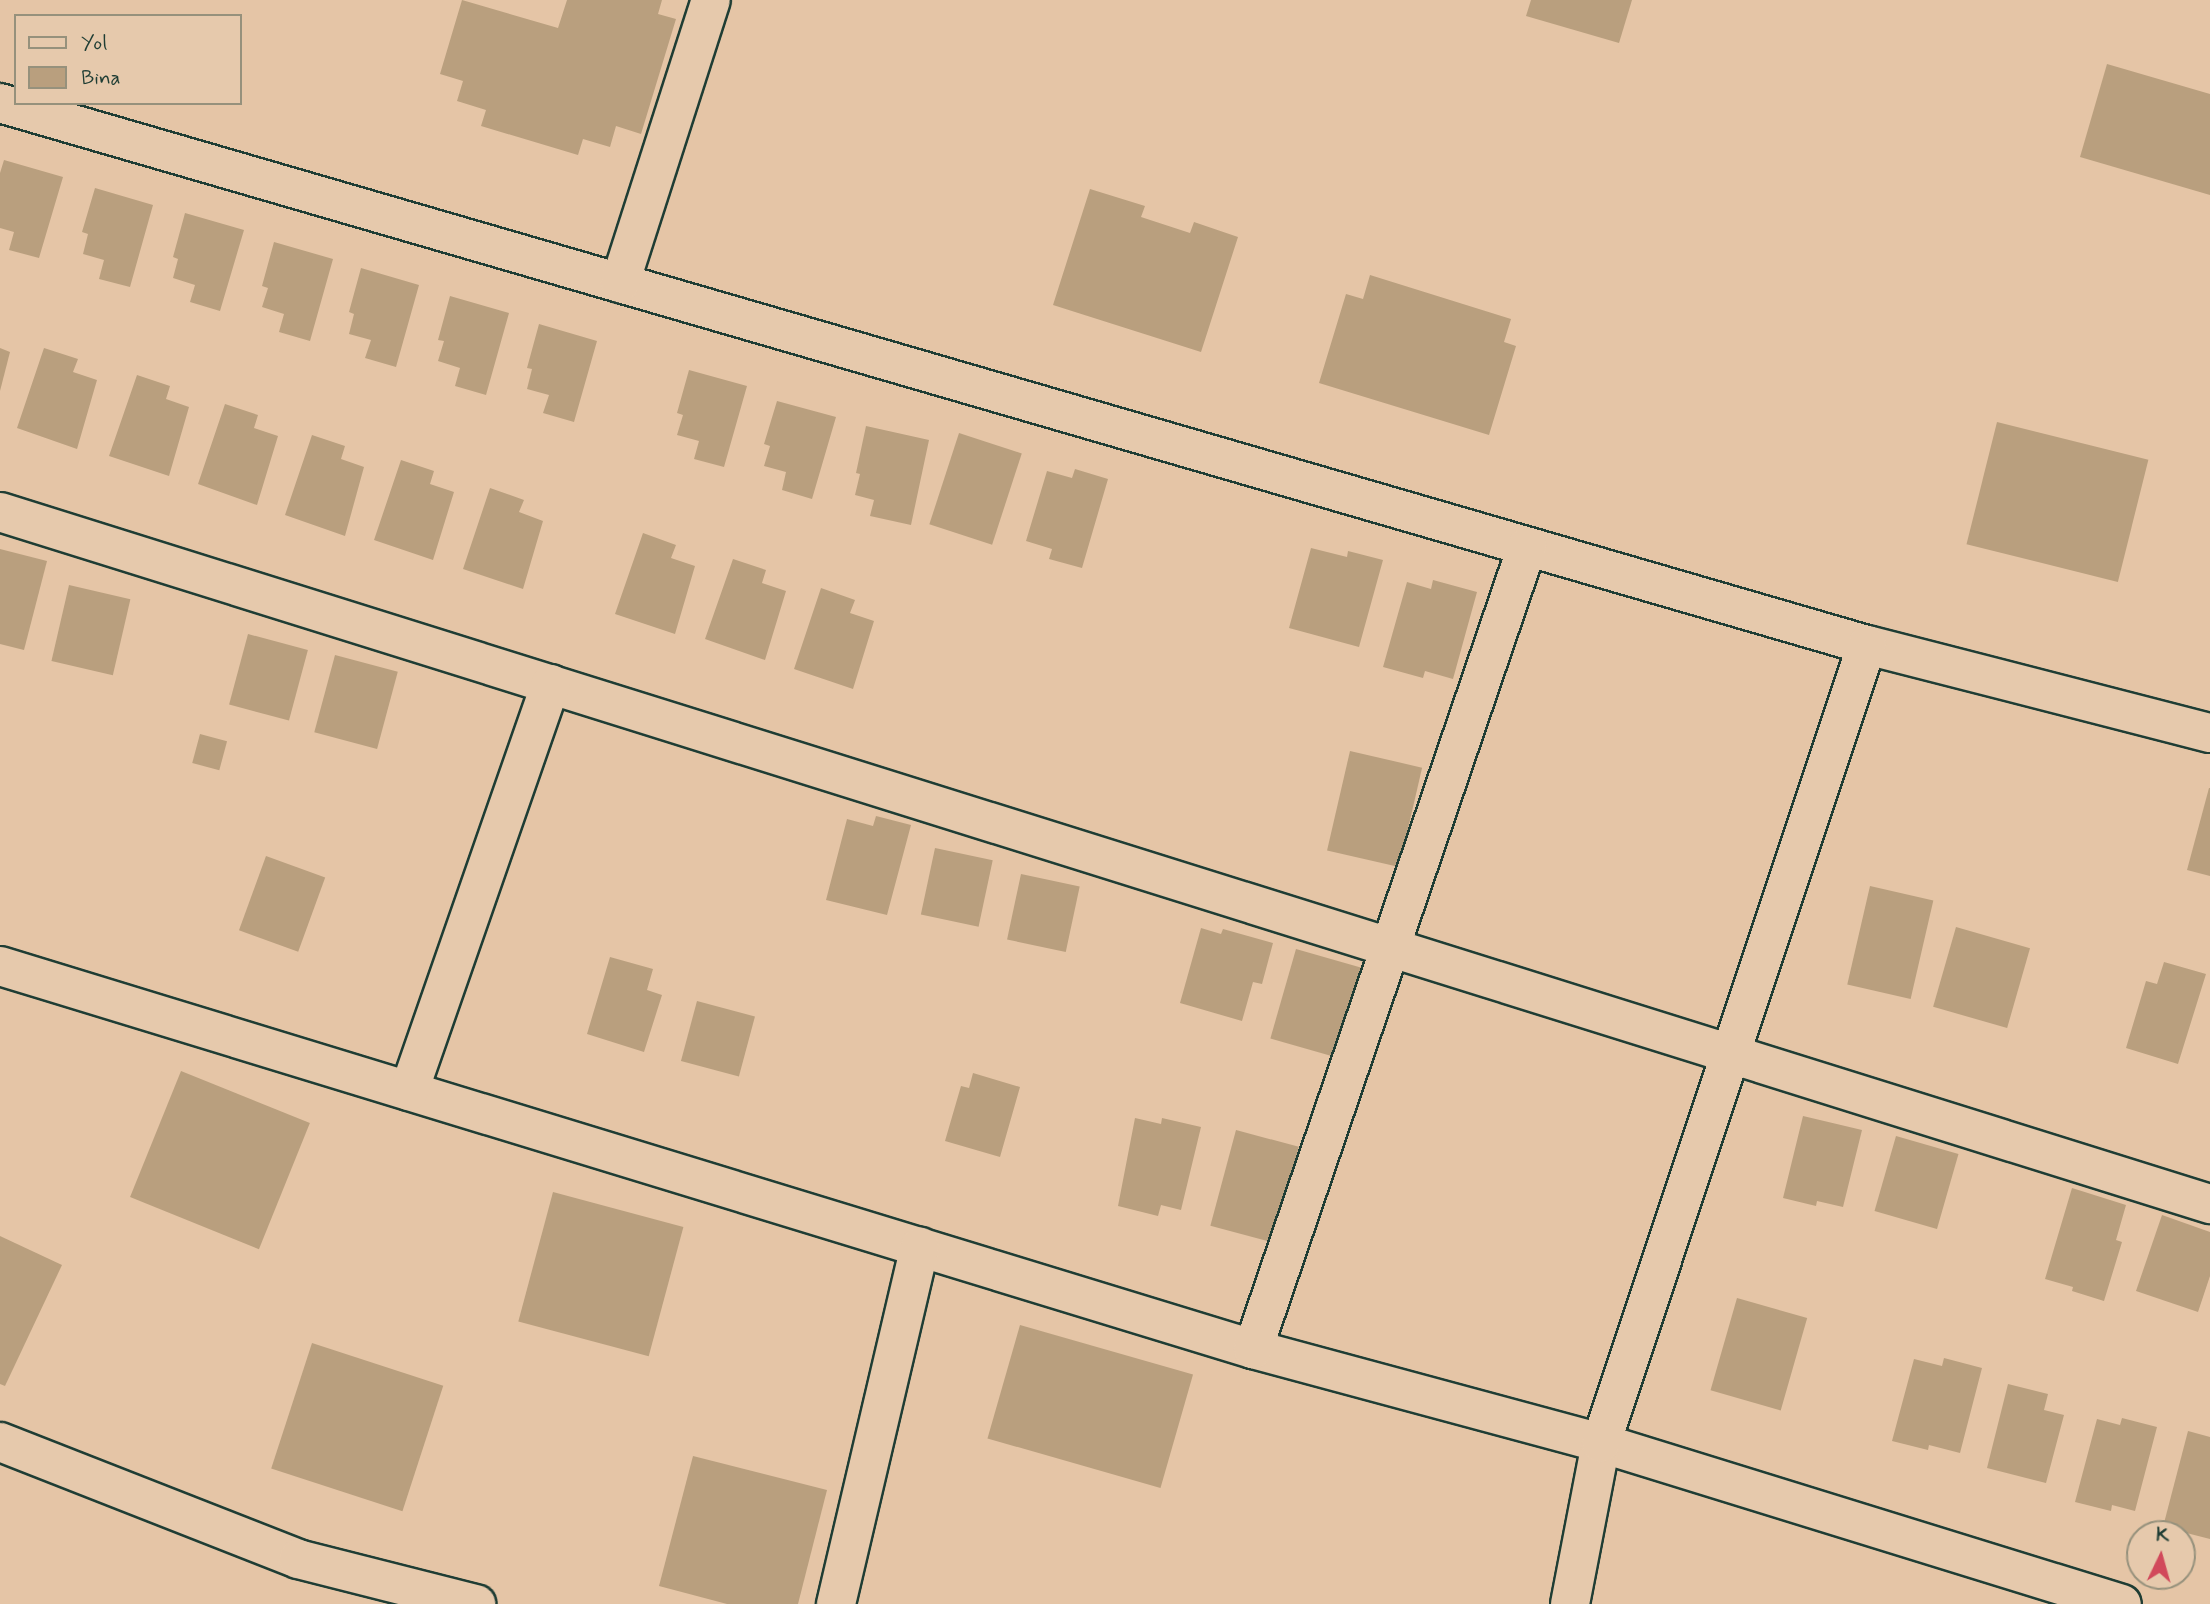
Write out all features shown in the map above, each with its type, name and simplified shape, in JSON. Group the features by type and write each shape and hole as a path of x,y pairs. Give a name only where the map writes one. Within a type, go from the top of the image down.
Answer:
{"street":[{"path":"620,283 711,0"},
{"path":"0,103 1867,645 2210,733"},
{"path":"0,512 2210,1204"},
{"path":"1253,1349 1527,547"},
{"path":"1570,1604 1601,1443 1867,645"},
{"path":"409,1091 551,684"},
{"path":"0,966 1253,1349 1601,1443 2122,1604"},
{"path":"836,1604 920,1247"},
{"path":"0,1442 298,1559 476,1604"}],"building":[{"path":"462,0 558,28 567,0 662,0 658,14 676,19 641,134 616,126 610,147 583,139 578,155 481,126 486,110 457,101 463,81 440,74"},
{"path":"1531,0 1632,0 1619,43 1526,16"},
{"path":"2107,64 2210,94 2210,195 2080,157"},
{"path":"4,160 63,177 39,258 9,250 14,232 0,228 0,173"},
{"path":"95,188 153,205 130,287 99,279 104,260 83,254 88,234 82,232"},
{"path":"1090,189 1145,206 1141,217 1190,233 1194,222 1238,237 1201,352 1053,305"},
{"path":"185,213 244,230 220,311 190,302 195,285 173,278 178,259 173,257"},
{"path":"274,242 333,259 310,341 279,332 284,314 262,307 268,288 262,286"},
{"path":"361,268 419,285 396,367 365,358 371,340 349,334 354,314 349,312"},
{"path":"1370,275 1511,319 1504,342 1516,346 1489,435 1319,383 1346,294 1363,299"},
{"path":"450,296 509,313 486,395 455,386 460,368 438,361 444,341 438,340"},
{"path":"539,324 597,341 574,422 543,413 549,395 527,389 532,369 527,368"},
{"path":"0,348 10,352 0,391"},
{"path":"44,348 78,359 73,372 97,380 77,449 17,428"},
{"path":"689,370 747,386 724,467 694,459 699,441 677,435 683,415 677,413"},
{"path":"137,375 170,386 166,399 189,407 169,476 109,456"},
{"path":"777,401 836,417 812,499 782,490 786,472 764,466 770,446 764,444"},
{"path":"225,404 258,415 254,428 278,436 257,505 198,484"},
{"path":"1997,422 2148,460 2118,582 1967,544"},
{"path":"866,426 929,440 911,525 870,516 874,500 855,495 860,474 856,473"},
{"path":"959,433 1022,453 992,545 929,524"},
{"path":"312,435 345,446 341,459 364,467 345,536 285,515"},
{"path":"401,460 434,471 430,484 454,492 433,560 374,540"},
{"path":"1075,469 1108,479 1082,568 1049,559 1052,549 1026,541 1047,471 1072,478"},
{"path":"490,488 524,500 519,512 543,521 523,589 463,569"},
{"path":"643,533 676,545 671,558 695,566 675,634 615,614"},
{"path":"1311,548 1347,557 1348,551 1383,560 1359,647 1289,628"},
{"path":"0,549 47,561 24,650 0,644"},
{"path":"733,559 766,570 762,583 786,591 765,660 705,639"},
{"path":"1433,580 1477,592 1453,679 1425,671 1423,678 1383,667 1407,582 1431,589"},
{"path":"69,585 130,599 113,675 51,661"},
{"path":"821,588 855,600 850,613 874,621 853,689 794,669"},
{"path":"248,634 308,650 289,721 229,705"},
{"path":"335,655 398,672 377,749 314,732"},
{"path":"200,734 227,741 219,770 192,763"},
{"path":"1350,751 1422,768 1399,867 1327,850"},
{"path":"2210,788 2210,876 2187,870"},
{"path":"876,816 911,825 887,915 826,900 847,819 873,826"},
{"path":"935,848 993,860 979,927 921,915"},
{"path":"266,856 325,878 298,952 239,930"},
{"path":"1021,874 1080,886 1066,952 1007,940"},
{"path":"1870,886 1933,901 1911,999 1847,984"},
{"path":"1956,927 2030,948 2007,1028 1933,1007"},
{"path":"1201,928 1221,934 1223,929 1273,943 1262,984 1253,982 1242,1021 1180,1003"},
{"path":"1296,949 1363,968 1338,1058 1270,1038"},
{"path":"610,957 653,969 647,990 662,995 644,1052 587,1034"},
{"path":"2164,962 2206,974 2178,1064 2126,1048 2146,981 2157,984"},
{"path":"697,1001 755,1017 739,1076 681,1061"},
{"path":"181,1071 310,1123 259,1249 130,1197"},
{"path":"973,1073 1020,1087 1000,1157 945,1141 961,1086 969,1088"},
{"path":"1803,1116 1862,1130 1843,1207 1817,1201 1816,1206 1783,1198"},
{"path":"1135,1118 1161,1124 1162,1118 1201,1127 1181,1210 1161,1205 1158,1216 1118,1206"},
{"path":"1236,1130 1299,1147 1273,1242 1210,1226"},
{"path":"1896,1136 1958,1154 1937,1229 1875,1211"},
{"path":"2072,1188 2126,1205 2116,1240 2122,1242 2104,1301 2072,1291 2073,1287 2045,1279"},
{"path":"553,1192 683,1227 649,1356 518,1321"},
{"path":"2162,1215 2210,1232 2210,1276 2198,1312 2136,1291"},
{"path":"0,1236 62,1265 5,1386 0,1384"},
{"path":"1737,1298 1807,1318 1781,1410 1711,1390"},
{"path":"1020,1325 1193,1375 1161,1488 987,1438"},
{"path":"312,1343 443,1386 402,1511 271,1469"},
{"path":"1944,1358 1982,1368 1960,1453 1929,1445 1928,1450 1892,1441 1914,1359 1942,1366"},
{"path":"2008,1384 2048,1394 2044,1410 2064,1415 2046,1483 1987,1468"},
{"path":"2122,1418 2157,1427 2135,1511 2112,1505 2111,1511 2075,1502 2097,1419 2120,1425"},
{"path":"2188,1431 2210,1437 2210,1539 2196,1535 2196,1520 2165,1520"},
{"path":"693,1456 827,1490 798,1604 727,1604 659,1586"}]}
